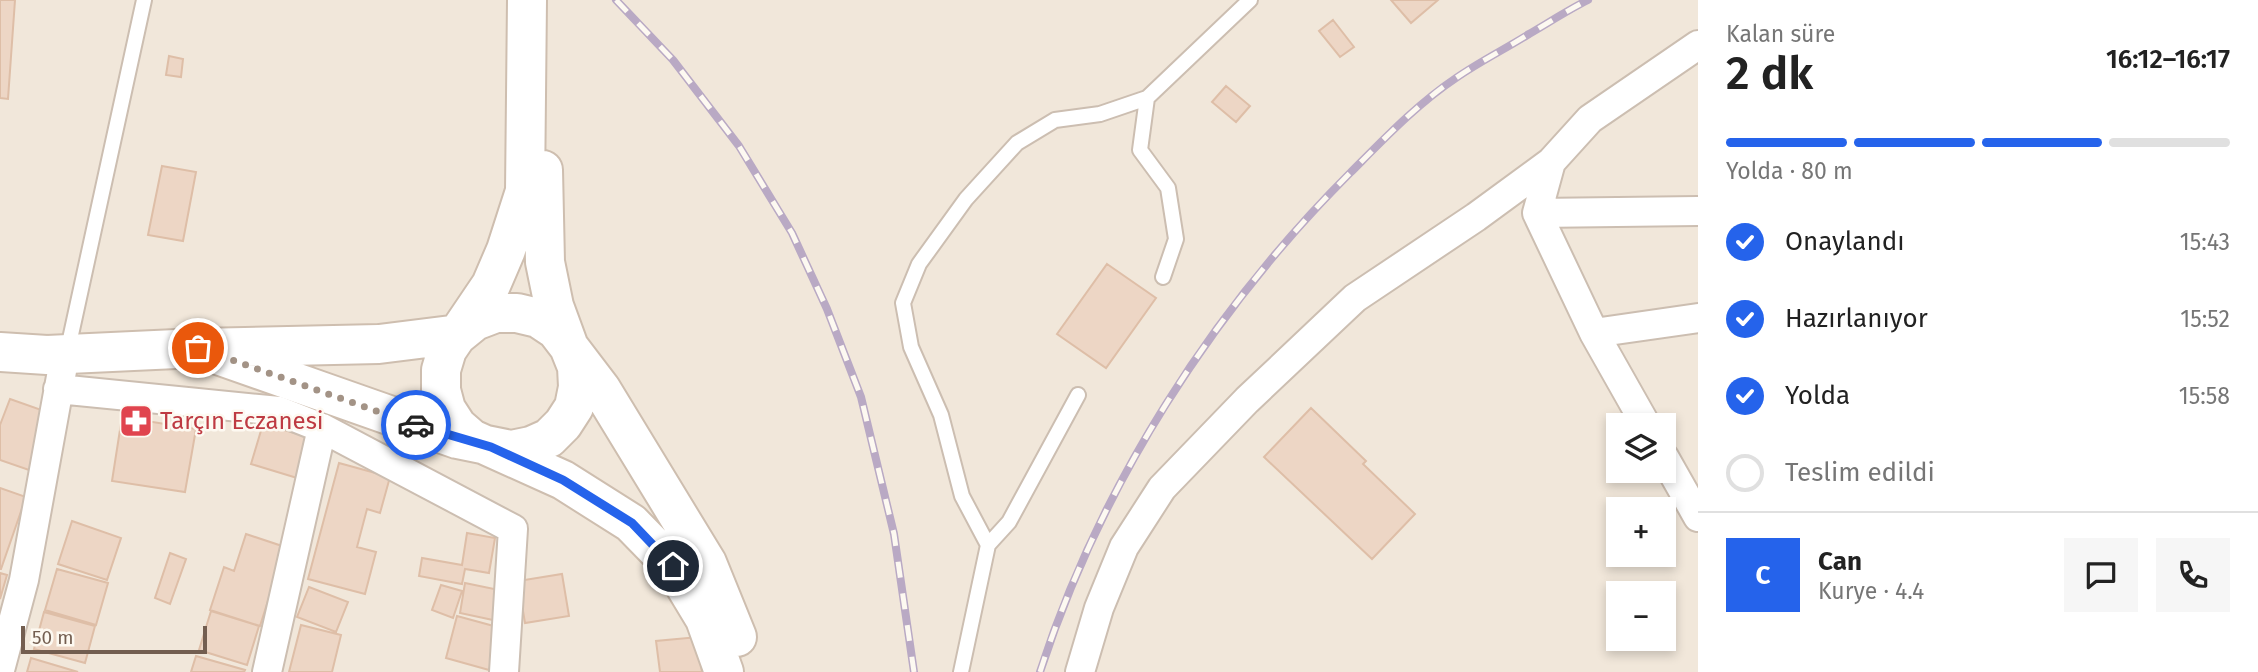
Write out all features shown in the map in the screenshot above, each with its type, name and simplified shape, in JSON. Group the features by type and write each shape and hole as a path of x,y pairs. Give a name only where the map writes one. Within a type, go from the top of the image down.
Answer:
{"main road":[{"path":"198,348 457,439 491,447 511,450 531,446 549,438 564,424 574,407 578,387 577,367 554,306 534,195 527,0"},
{"path":"545,0 534,195 491,285 447,350 441,370 441,390 446,409 457,426 472,439 563,480 632,523 673,566 705,619 724,672"},
{"path":"0,352 62,372 198,348 379,344 458,334 475,321 496,313 517,313 538,318 556,330 601,389 707,563 733,625 746,672"}],"street":[{"path":"1080,672 1099,608 1124,547 1162,488 1247,400 1355,298 1476,217 1551,162 1590,119 1698,45"},
{"path":"1551,162 1537,213 1594,333 1639,413"},
{"path":"1537,213 1698,211"},
{"path":"1594,333 1698,318"},
{"path":"0,670 26,567 62,372 279,411 322,428 513,529 504,672"},
{"path":"267,672 322,428"},
{"path":"1676,478 1698,517"}],"lane":[{"path":"62,372 144,0"},
{"path":"988,545 962,496 941,415 911,347 903,303 919,264 966,200 1017,143 1055,120 1100,114 1147,97 1250,0"},
{"path":"1147,97 1140,150 1168,188 1176,239 1163,276"},
{"path":"961,672 988,545 1009,522 1079,395"}],"shaded area":[{"path":"0,0 1698,0 1698,672 0,672"}],"building":[{"path":"0,0 15,0 8,99 0,98"},
{"path":"1391,0 1438,0 1411,23"},
{"path":"1333,20 1354,47 1340,57 1319,31"},
{"path":"169,56 183,59 181,77 166,75"},
{"path":"1226,86 1250,106 1236,122 1212,102"},
{"path":"162,166 196,172 183,241 148,235"},
{"path":"1107,264 1156,298 1106,368 1057,334"},
{"path":"10,399 50,413 29,470 0,460 0,425"},
{"path":"1311,408 1366,461 1363,464 1415,514 1372,559 1264,457"},
{"path":"122,417 196,429 185,492 112,481"},
{"path":"263,424 309,437 297,478 251,464"},
{"path":"339,463 390,477 380,513 367,509 357,547 376,552 365,594 308,579"},
{"path":"0,488 26,497 1,569 0,569"},
{"path":"72,521 121,538 107,580 58,564"},
{"path":"467,533 495,538 489,573 465,569 462,584 419,576 422,558 462,565"},
{"path":"246,534 285,547 260,626 210,610 224,567 234,571"},
{"path":"170,553 186,559 170,604 155,598"},
{"path":"57,569 108,583 96,625 45,610"},
{"path":"0,573 7,575 0,599"},
{"path":"562,574 569,616 525,623 518,581"},
{"path":"465,583 499,590 493,620 460,613"},
{"path":"441,585 462,591 453,618 432,610"},
{"path":"309,587 348,602 336,632 297,617"},
{"path":"211,611 259,626 247,665 199,650"},
{"path":"44,612 95,626 85,663 34,649"},
{"path":"457,616 501,628 489,670 446,658"},
{"path":"301,625 341,635 332,672 289,672"},
{"path":"698,637 702,672 660,672 656,641"},
{"path":"196,656 245,670 191,672"},
{"path":"31,658 78,672 27,672"}],"railway":[{"path":"616,0 673,60 739,146 792,233 827,309 861,397 894,534 914,672"},
{"path":"1040,672 1094,535 1128,469 1207,342 1252,283 1350,173 1428,99 1474,66 1588,0"}],"way so far":[{"path":"198,348 416,425"}],"place":[{"name":"Tarçın Eczanesi","path":"136,421"}],"route":[{"path":"416,425 491,447 563,480 632,523 673,566"}]}
